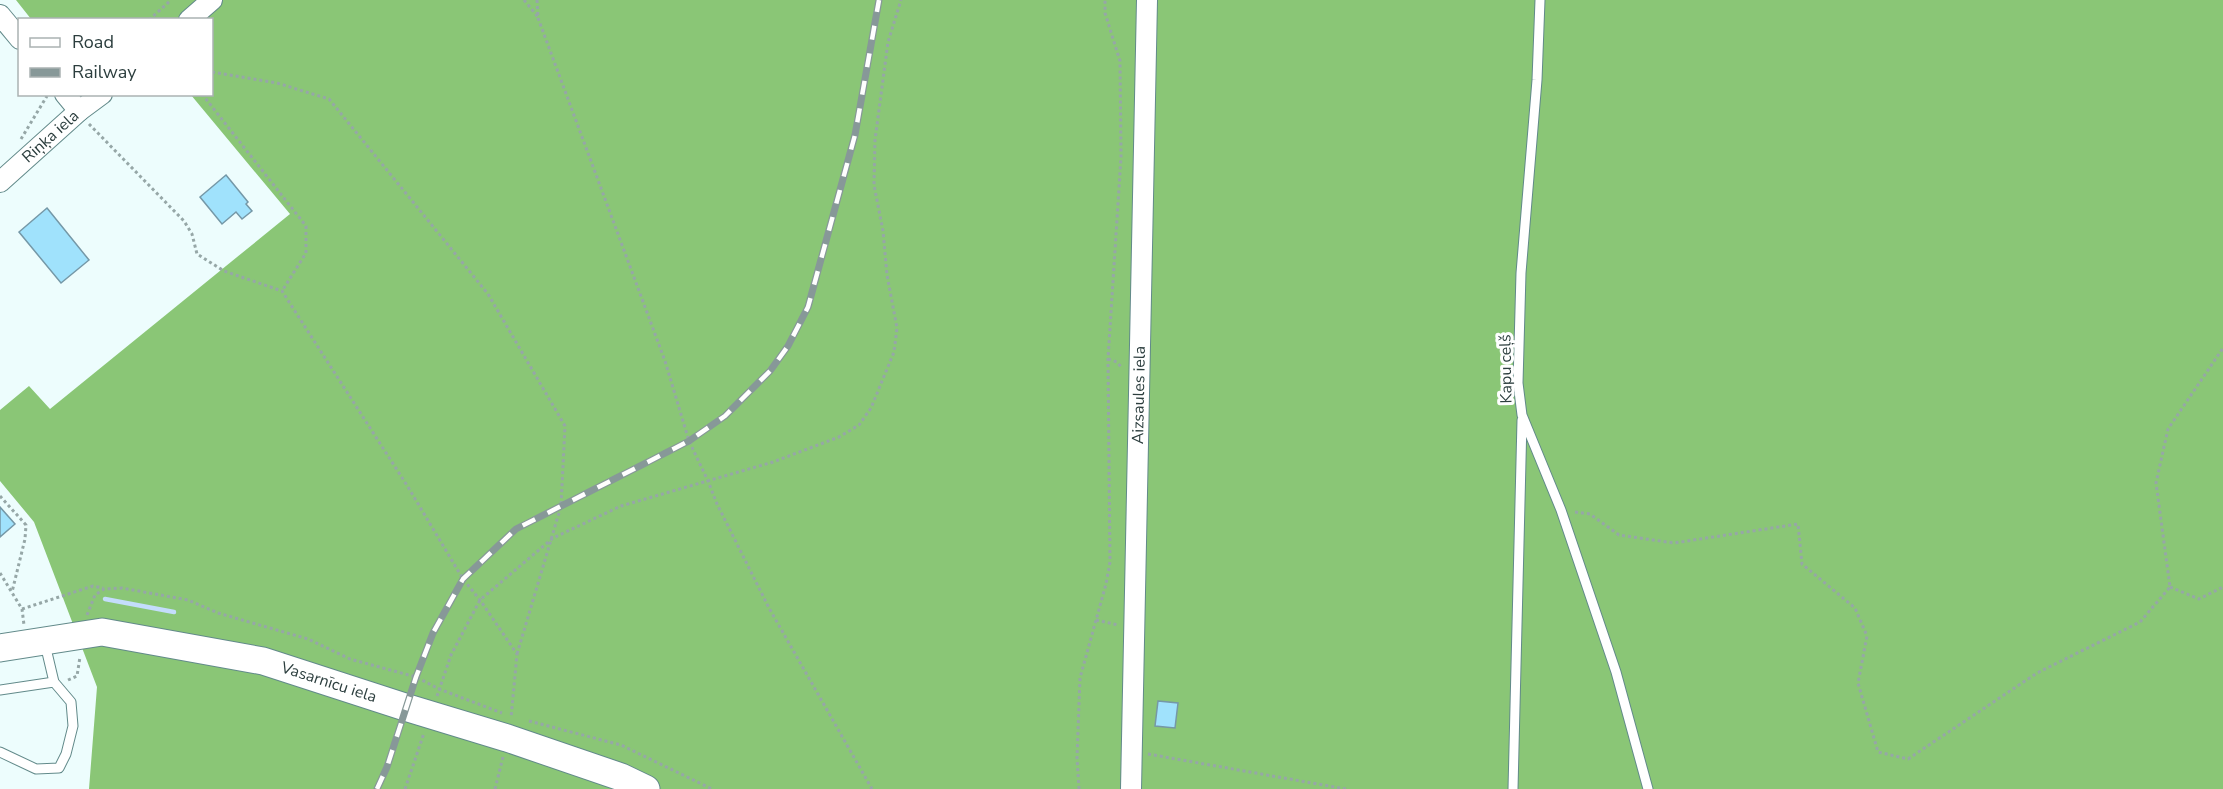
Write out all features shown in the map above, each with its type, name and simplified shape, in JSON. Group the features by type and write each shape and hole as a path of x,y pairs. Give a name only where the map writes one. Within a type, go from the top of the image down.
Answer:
{"street":[{"path":"191,18 212,0"},
{"name":"Aizsaules iela","path":"1131,789 1147,0"},
{"path":"0,15 18,37"},
{"path":"67,96 79,111"},
{"name":"Riņķa iela","path":"0,182 79,111 99,96"},
{"name":"Vasarnīcu iela","path":"0,648 102,632 263,661 507,738 621,777 646,789"}],"lane":[{"name":"Kapu ceļš","path":"1540,0 1537,80 1521,273 1518,383 1522,415 1561,510 1616,672 1648,789"},
{"path":"1512,789 1522,415"},
{"path":"0,752 36,769 59,768 66,754 74,726 71,702 54,682 37,643"},
{"path":"0,690 54,682"}],"path":[{"path":"150,18 171,0"},
{"path":"524,0 538,18"},
{"path":"537,0 538,18 665,361 689,441 717,504 769,608 872,789"},
{"path":"405,789 451,655 480,600 553,538 621,506 773,462 840,437 859,425 871,408 894,352 897,328 887,274 884,231 874,185 875,140 888,42 901,0"},
{"path":"1079,789 1077,758 1080,678 1106,584 1110,561 1108,359 1121,157 1120,61 1105,13 1105,0"},
{"path":"213,72 277,83 328,99 488,294 565,426 561,506 517,654 512,716 495,789"},
{"path":"14,146 47,96"},
{"path":"204,96 306,226 306,253 282,291"},
{"path":"79,111 97,133 184,221 192,234 197,254 224,271 282,291 408,487 463,579 517,654"},
{"path":"1561,510 1590,514 1619,535 1674,543 1798,524 1802,564 1855,608 1867,636 1858,683 1878,752 1908,759 2037,673 2139,622 2170,588 2156,483 2168,429 2223,348"},
{"path":"0,496 26,525 25,539 12,592"},
{"path":"0,573 22,609 24,633 37,643"},
{"path":"22,609 93,586 104,589"},
{"path":"2170,588 2199,598 2223,587"},
{"path":"1131,752 1346,789"}],"green space":[{"path":"16,0 2223,0 2223,789 89,789 97,687 34,522 0,481 0,410 29,386 50,409 290,214 192,96 213,96 213,18 30,18"}],"building":[{"path":"226,175 248,202 246,204 252,211 242,219 236,212 222,224 200,197"},
{"path":"47,208 89,260 61,283 19,232"},
{"path":"0,507 15,524 0,537"},
{"path":"1158,701 1178,703 1175,728 1155,726"}],"waterway":[{"path":"105,599 174,612"}],"railway":[{"path":"377,789 387,767 433,633 463,579 516,529 689,441 725,416 770,371 788,346 808,307 855,135 879,0"}]}
